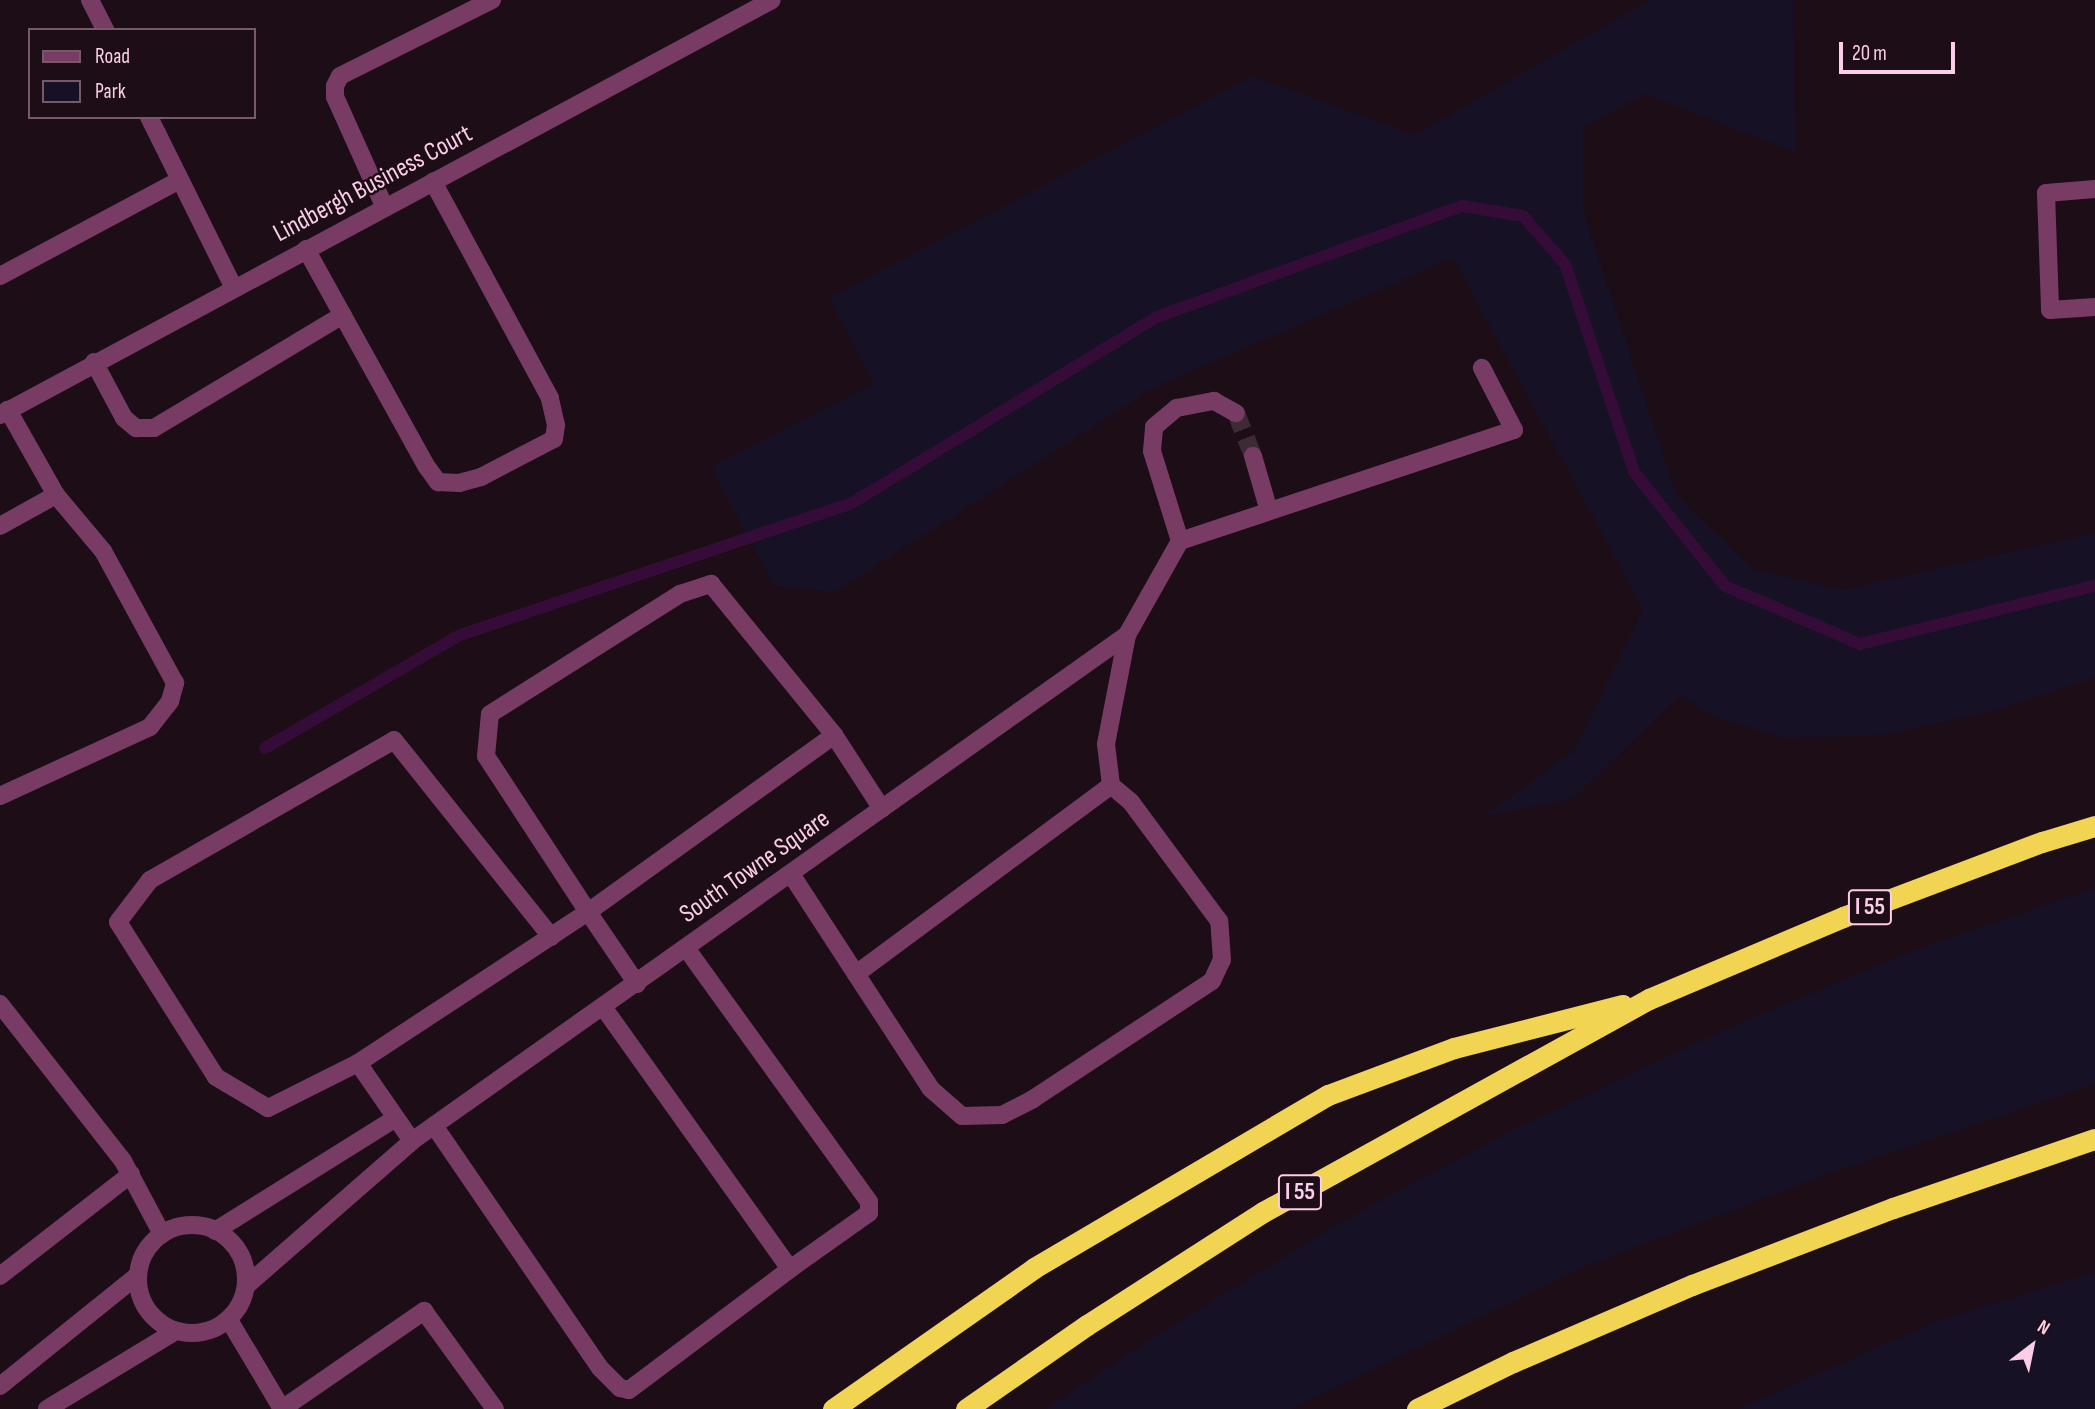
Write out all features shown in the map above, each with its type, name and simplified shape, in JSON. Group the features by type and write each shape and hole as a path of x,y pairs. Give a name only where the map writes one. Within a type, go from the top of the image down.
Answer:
{"highway":[{"name":"I 55","path":"966,1409 1087,1325 1263,1212 1648,999 1843,917 2042,842 2095,825"},
{"path":"833,1409 1034,1268 1328,1095 1454,1048 1648,999"},
{"path":"1417,1409 1513,1362 1692,1285 1893,1208 2095,1139"}],"street":[{"path":"90,0 104,28"},
{"path":"386,208 335,97 335,86 341,76 492,0"},
{"name":"Lindbergh Business Court","path":"4,412 772,0"},
{"path":"150,119 234,288"},
{"path":"0,276 180,180"},
{"path":"306,249 427,467 438,482 459,483 481,477 554,439 556,425 550,398 433,182"},
{"path":"2095,189 2046,193 2050,310 2095,307"},
{"path":"94,362 124,418 136,428 153,428 343,314"},
{"path":"791,874 932,1089 962,1116 1002,1115 1033,1099 1212,981 1222,960 1219,921 1131,802 1111,785 1106,744 1127,635 1180,541 1514,430 1482,368"},
{"path":"1180,541 1152,451 1154,427 1177,408 1214,401 1236,413"},
{"path":"0,796 150,727 170,701 175,683 103,551 55,495 4,412"},
{"path":"1253,456 1269,511"},
{"path":"0,526 55,495"},
{"path":"637,984 486,756 490,714 680,594 711,584 834,735 882,809"},
{"name":"South Towne Square","path":"229,1320 240,1304 246,1286 412,1141 1127,635"},
{"path":"551,937 394,740 150,880 118,922 216,1077 268,1108 358,1063 551,937 834,735"},
{"path":"856,975 1111,785"},
{"path":"435,1127 601,1369 620,1388 629,1390 869,1213 869,1202 686,948"},
{"path":"0,1004 131,1174 162,1234"},
{"path":"603,1007 790,1269"},
{"path":"358,1063 412,1141"},
{"path":"215,1231 396,1118"},
{"path":"0,1276 131,1174"},
{"path":"246,1286 245,1267 238,1250 225,1236 198,1225 179,1226 162,1234 148,1247 138,1275 140,1294 148,1311 161,1324 176,1331 194,1334 213,1330 229,1320 282,1409 424,1311 495,1409"},
{"path":"0,1386 138,1275"},
{"path":"47,1409 176,1331"}],"green space":[{"path":"1650,0 1793,0 1795,152 1645,94 1583,128 1583,211 1677,496 1752,569 1842,590 2095,533 2095,678 2001,709 1885,735 1784,738 1717,718 1680,695 1574,798 1483,817 1574,751 1643,609 1453,258 1155,387 835,592 774,586 711,467 874,384 829,298 1253,76 1415,135"},
{"path":"2095,888 2095,1084 1844,1168 1581,1268 1292,1409 1046,1409 1146,1342 1346,1219 1509,1132 1730,1027 1920,948"},
{"path":"2095,1272 2095,1409 1738,1409 1935,1322"}],"waterway":[{"path":"265,748 460,635 852,503 1157,317 1462,206 1523,216 1565,264 1634,472 1725,586 1860,644 2095,586"}],"tunnel":[{"path":"1236,413 1253,456"}]}
